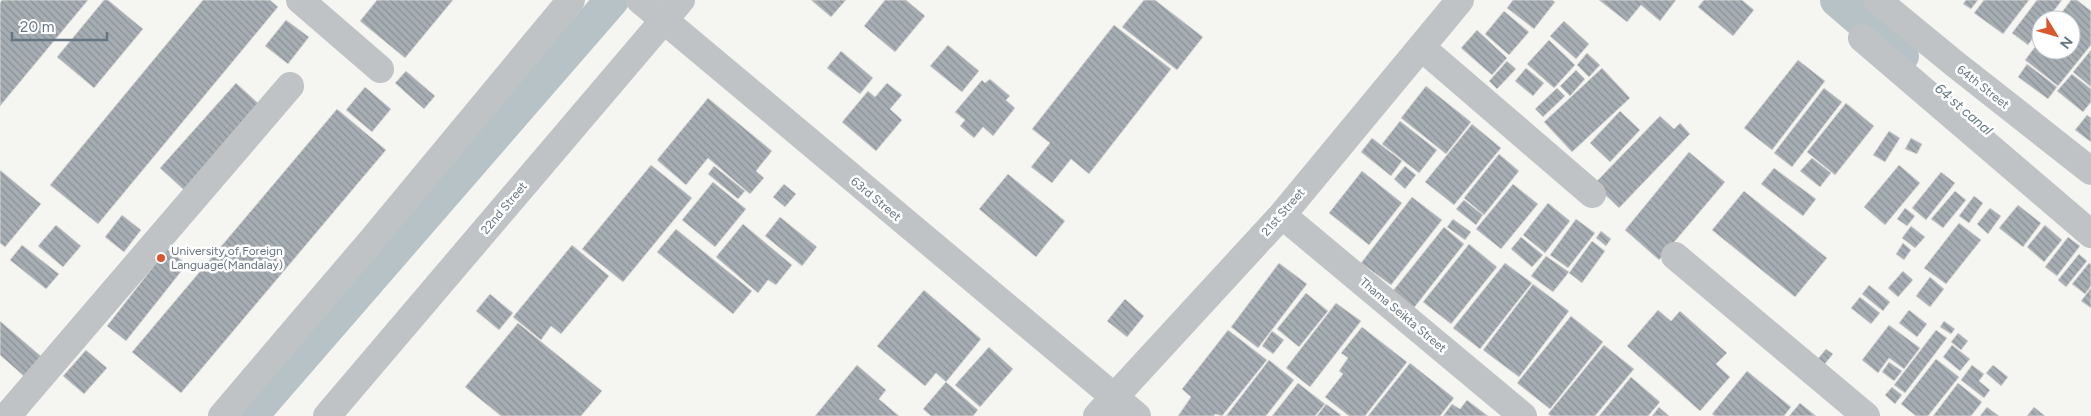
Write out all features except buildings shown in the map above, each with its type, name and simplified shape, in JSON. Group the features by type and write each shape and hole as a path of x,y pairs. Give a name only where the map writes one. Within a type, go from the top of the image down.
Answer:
{"street":[{"path":"300,0 380,69"},
{"path":"222,416 372,240 571,0"},
{"name":"63rd Street","path":"640,0 1106,406 1138,416"},
{"name":"22nd Street","path":"327,416 681,0"},
{"name":"21st Street","path":"1106,406 1282,215 1460,0"},
{"name":"64th Street","path":"1877,0 1954,64 2091,171"},
{"path":"1862,38 2091,234"},
{"path":"1421,47 1592,194"},
{"path":"7,416 290,86"},
{"name":"Thama Seikta Street","path":"1282,215 1523,416"},
{"path":"1675,256 1866,416"}],"waterway":[{"path":"251,416 612,0"},
{"name":"64 st canal","path":"1837,0 1902,56"}],"place":[{"name":"University of Foreign Language(Mandalay)","path":"161,258"}]}
